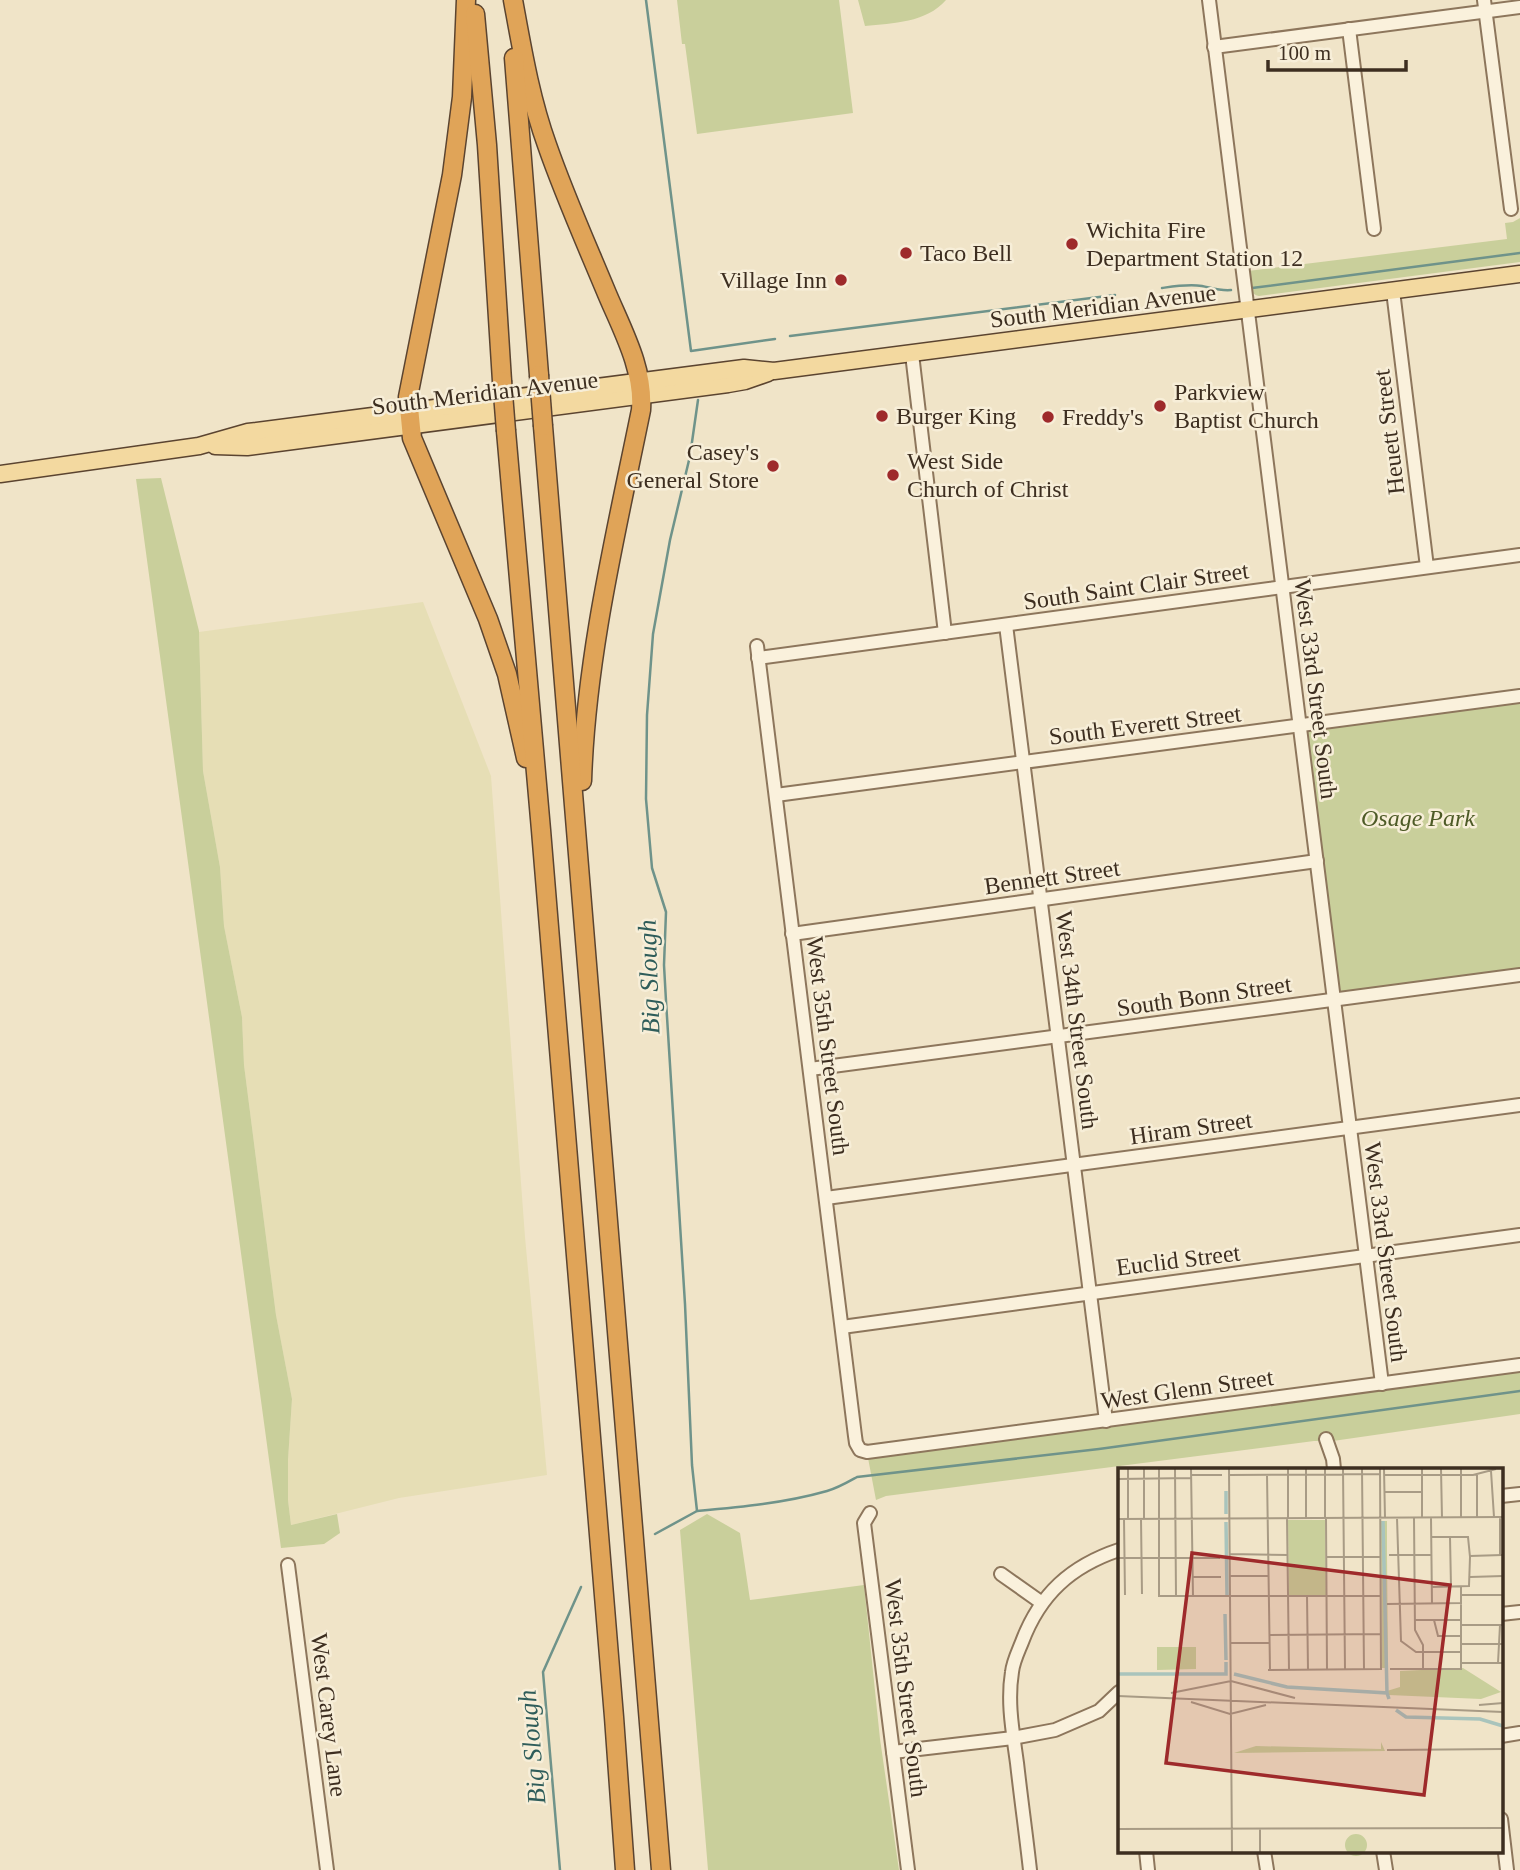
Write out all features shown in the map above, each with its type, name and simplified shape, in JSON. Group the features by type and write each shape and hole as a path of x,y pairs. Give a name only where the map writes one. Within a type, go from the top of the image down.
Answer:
{"highway":[{"path":"466,0 462,97 452,175 408,397 412,438 488,619 507,674 541,830"},
{"path":"473,0 625,1870"},
{"path":"511,0 543,426 661,1870"},
{"path":"511,0 547,144 634,356 641,388 641,410 609,566 590,679 583,745 579,862"}],"main road":[{"name":"South Meridian Avenue","path":"0,474 199,446 247,447 410,418 641,388 744,368 774,370 912,354 1520,274"}],"street":[{"name":"West 33rd Street South","path":"1209,0 1382,1384"},
{"path":"1214,47 1349,29 1485,6 1520,7"},
{"path":"1485,6 1511,209"},
{"path":"1349,29 1374,229"},
{"name":"Heuett Street","path":"1393,291 1427,568"},
{"path":"912,354 945,633"},
{"name":"South Saint Clair Street","path":"758,652 945,633 1520,555"},
{"name":"West 34th Street South","path":"1006,625 1106,1421"},
{"name":"West 35th Street South","path":"758,652 855,1436 860,1450"},
{"name":"South Everett Street","path":"776,794 1520,696"},
{"name":"Bennett Street","path":"792,934 1317,861"},
{"name":"South Bonn Street","path":"810,1069 1520,975"},
{"name":"Hiram Street","path":"826,1198 1520,1105"},
{"name":"Euclid Street","path":"842,1327 1520,1235"},
{"name":"West Glenn Street","path":"860,1450 867,1452 1520,1365"},
{"path":"1326,1439 1334,1468"},
{"path":"1502,1496 1520,1494"},
{"name":"West 35th Street South","path":"870,1513 864,1523 908,1870"},
{"path":"1030,1870 1013,1738 1010,1696 1012,1669 1027,1629 1054,1588 1072,1572 1118,1550"},
{"name":"West Carey Lane","path":"288,1565 327,1870"},
{"path":"1001,1574 1042,1603"},
{"path":"1502,1614 1520,1612"},
{"path":"893,1752 1013,1738 1055,1730 1099,1711 1118,1693"},
{"path":"1502,1736 1520,1733"},
{"path":"1502,1828 1507,1870"}],"shaded area":[{"path":"423,602 491,776 525,1237 547,1475 399,1498 291,1525 288,1460 292,1399 276,1315 244,1065 242,1017 224,926 220,867 203,771 199,632"}],"green space":[{"path":"677,0 839,0 853,113 697,134"},
{"path":"858,0 946,0 938,8 919,18 865,26"},
{"path":"1520,218 1520,262 1259,296 1253,293 1250,286 1248,271 1507,239 1505,223"},
{"path":"161,478 199,631 203,771 220,867 224,926 242,1017 244,1065 276,1315 292,1399 288,1460 291,1525 337,1514 340,1533 324,1544 281,1548 136,479"},
{"name":"Osage Park","path":"1520,700 1520,968 1338,992 1304,729"},
{"path":"1520,1371 1520,1414 1333,1441 1314,1441 886,1496 876,1500 868,1458"},
{"path":"707,1514 740,1533 750,1600 864,1585 880,1739 899,1870 708,1870 680,1530"}],"waterway":[{"path":"646,0 691,351 775,339"},
{"path":"1252,288 1520,253"},
{"path":"1162,288 1192,285 1231,290"},
{"path":"790,336 1115,295"},
{"name":"Big Slough","path":"655,1534 697,1511 692,1465 664,965 666,912 652,868 646,799 647,715 653,634 670,540 690,456 698,400"},
{"path":"697,1511 795,1499 831,1490 857,1477 1099,1449 1520,1391"},
{"name":"Big Slough","path":"560,1870 543,1672 581,1587"}],"place":[{"name":"Wichita Fire Department Station 12","path":"1072,244"},
{"name":"Taco Bell","path":"906,253"},
{"name":"Village Inn","path":"841,280"},
{"name":"Parkview Baptist Church","path":"1160,406"},
{"name":"Burger King","path":"882,416"},
{"name":"Freddy's","path":"1048,417"},
{"name":"Casey's General Store","path":"773,466"},
{"name":"West Side Church of Christ","path":"893,475"}]}
